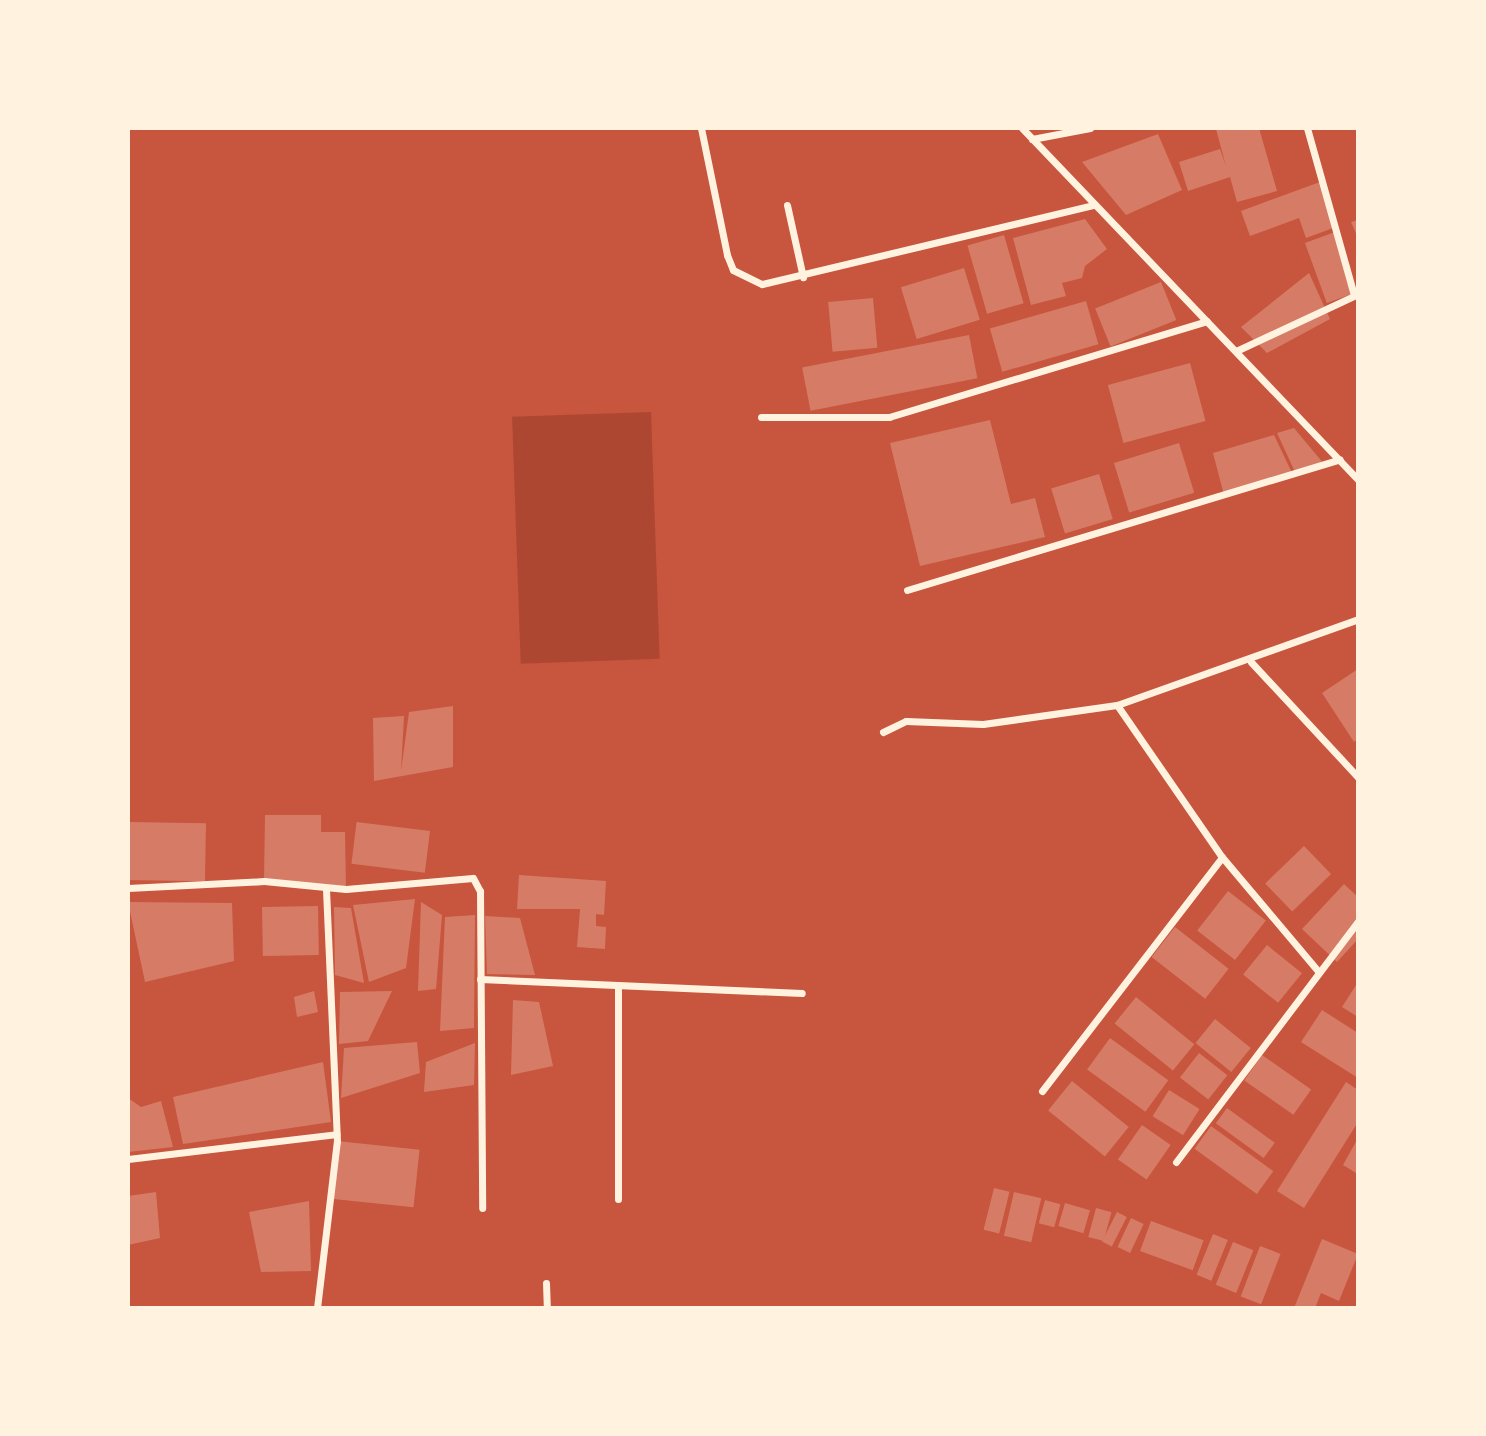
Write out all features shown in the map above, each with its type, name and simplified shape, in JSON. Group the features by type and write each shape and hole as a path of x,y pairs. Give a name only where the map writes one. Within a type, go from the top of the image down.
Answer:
{"street":[{"path":"701,128 733,270 762,284 803,277 1093,205"},
{"path":"1022,128 1093,205 1340,459 1355,471 1358,479"},
{"path":"1032,139 1090,128"},
{"path":"1236,351 1356,294 1307,128"},
{"path":"787,205 803,277"},
{"path":"761,417 888,417 1207,321"},
{"path":"907,590 1340,459"},
{"path":"883,732 906,722 1031,720 1117,705 1251,662 1358,619"},
{"path":"1251,662 1358,776"},
{"path":"1117,705 1222,857 1318,971"},
{"path":"1042,1091 1222,857"},
{"path":"128,888 264,881 326,889 473,878 480,891 482,1208"},
{"path":"317,1308 337,1134 326,889"},
{"path":"1176,1162 1358,921"},
{"path":"480,979 802,993"},
{"path":"618,985 618,1199"},
{"path":"128,1159 337,1134"},
{"path":"546,1283 547,1308"}],"shaded area":[{"path":"651,412 660,659 521,664 512,417"}],"building":[{"path":"1259,128 1277,191 1237,202 1230,177 1188,191 1179,162 1220,149 1226,166 1216,129"},
{"path":"1158,134 1182,190 1126,215 1082,162"},
{"path":"1320,182 1336,227 1306,238 1299,218 1250,236 1241,211"},
{"path":"1085,219 1107,249 1085,266 1082,278 1062,283 1066,296 1031,305 1013,238"},
{"path":"1358,220 1358,238 1351,222"},
{"path":"1335,232 1357,292 1327,303 1305,243"},
{"path":"1004,235 1024,303 987,314 967,245"},
{"path":"964,268 980,320 917,339 901,287"},
{"path":"1309,273 1330,319 1267,353 1241,327"},
{"path":"1161,282 1176,320 1111,347 1095,309"},
{"path":"873,298 877,348 833,352 828,302"},
{"path":"1086,301 1098,344 1002,372 990,329"},
{"path":"969,335 977,378 811,411 802,367"},
{"path":"1190,363 1206,421 1123,443 1108,385"},
{"path":"990,420 1011,504 1035,498 1045,537 920,566 890,443"},
{"path":"1294,428 1324,464 1295,472 1277,433"},
{"path":"1274,435 1294,477 1224,495 1213,453"},
{"path":"1179,443 1194,493 1129,513 1114,463"},
{"path":"1099,474 1113,519 1065,534 1051,489"},
{"path":"1358,669 1358,739 1354,742 1322,693"},
{"path":"453,706 453,767 374,781 373,718 404,716 401,771 409,712"},
{"path":"265,815 321,815 321,832 345,832 346,889 264,881"},
{"path":"128,822 206,823 205,881 128,880"},
{"path":"357,822 430,831 425,873 351,864"},
{"path":"1304,846 1331,874 1292,912 1265,884"},
{"path":"519,875 606,881 604,915 596,914 596,926 606,927 605,949 577,947 580,909 517,909"},
{"path":"1344,884 1358,897 1358,939 1337,962 1302,929"},
{"path":"1228,891 1266,921 1235,960 1197,930"},
{"path":"415,899 406,968 369,982 353,905"},
{"path":"128,902 232,903 234,961 145,982"},
{"path":"421,902 442,915 436,989 418,991"},
{"path":"318,906 319,955 263,956 262,907"},
{"path":"334,907 351,908 364,983 335,975"},
{"path":"475,915 474,1028 440,1031 445,917"},
{"path":"485,916 520,918 535,975 487,974"},
{"path":"1175,927 1229,969 1205,999 1152,957"},
{"path":"1267,945 1302,973 1278,1003 1243,975"},
{"path":"1358,982 1358,1017 1342,1007"},
{"path":"314,991 318,1012 297,1017 294,997"},
{"path":"392,991 368,1041 339,1044 340,992"},
{"path":"1136,997 1194,1044 1173,1071 1115,1023"},
{"path":"513,1000 539,1002 553,1066 511,1075"},
{"path":"1322,1010 1358,1033 1358,1078 1301,1042"},
{"path":"1215,1019 1251,1048 1231,1072 1195,1043"},
{"path":"1110,1038 1168,1080 1145,1112 1087,1070"},
{"path":"417,1042 420,1073 341,1098 344,1048"},
{"path":"475,1043 474,1085 424,1092 426,1062"},
{"path":"1199,1053 1227,1075 1208,1100 1180,1077"},
{"path":"1262,1055 1311,1089 1293,1115 1244,1080"},
{"path":"323,1062 331,1122 183,1144 173,1097"},
{"path":"1072,1081 1129,1127 1105,1156 1048,1111"},
{"path":"1346,1082 1358,1090 1358,1122 1304,1208 1277,1191"},
{"path":"1169,1090 1200,1109 1183,1135 1153,1116"},
{"path":"128,1098 141,1107 161,1101 173,1147 128,1152"},
{"path":"1227,1108 1275,1143 1264,1158 1216,1123"},
{"path":"1142,1125 1171,1145 1147,1179 1118,1159"},
{"path":"1211,1126 1273,1171 1257,1194 1195,1149"},
{"path":"1358,1138 1358,1170 1356,1173 1343,1165"},
{"path":"337,1141 420,1150 413,1207 331,1199"},
{"path":"994,1188 1010,1192 999,1234 984,1230"},
{"path":"156,1192 160,1238 128,1245 128,1196"},
{"path":"1014,1192 1041,1198 1031,1242 1004,1236"},
{"path":"1045,1200 1060,1204 1054,1227 1039,1223"},
{"path":"309,1201 311,1271 261,1272 249,1212"},
{"path":"1065,1203 1090,1210 1083,1233 1058,1226"},
{"path":"1096,1208 1111,1212 1104,1241 1088,1237"},
{"path":"1117,1212 1127,1217 1112,1246 1102,1241"},
{"path":"1131,1218 1144,1224 1130,1253 1117,1247"},
{"path":"1151,1221 1204,1240 1193,1270 1140,1251"},
{"path":"1213,1234 1228,1240 1211,1281 1197,1275"},
{"path":"1322,1239 1358,1254 1339,1301 1321,1293 1315,1308 1294,1308"},
{"path":"1233,1242 1253,1250 1236,1293 1216,1285"},
{"path":"1260,1246 1281,1254 1261,1304 1241,1296"}]}
